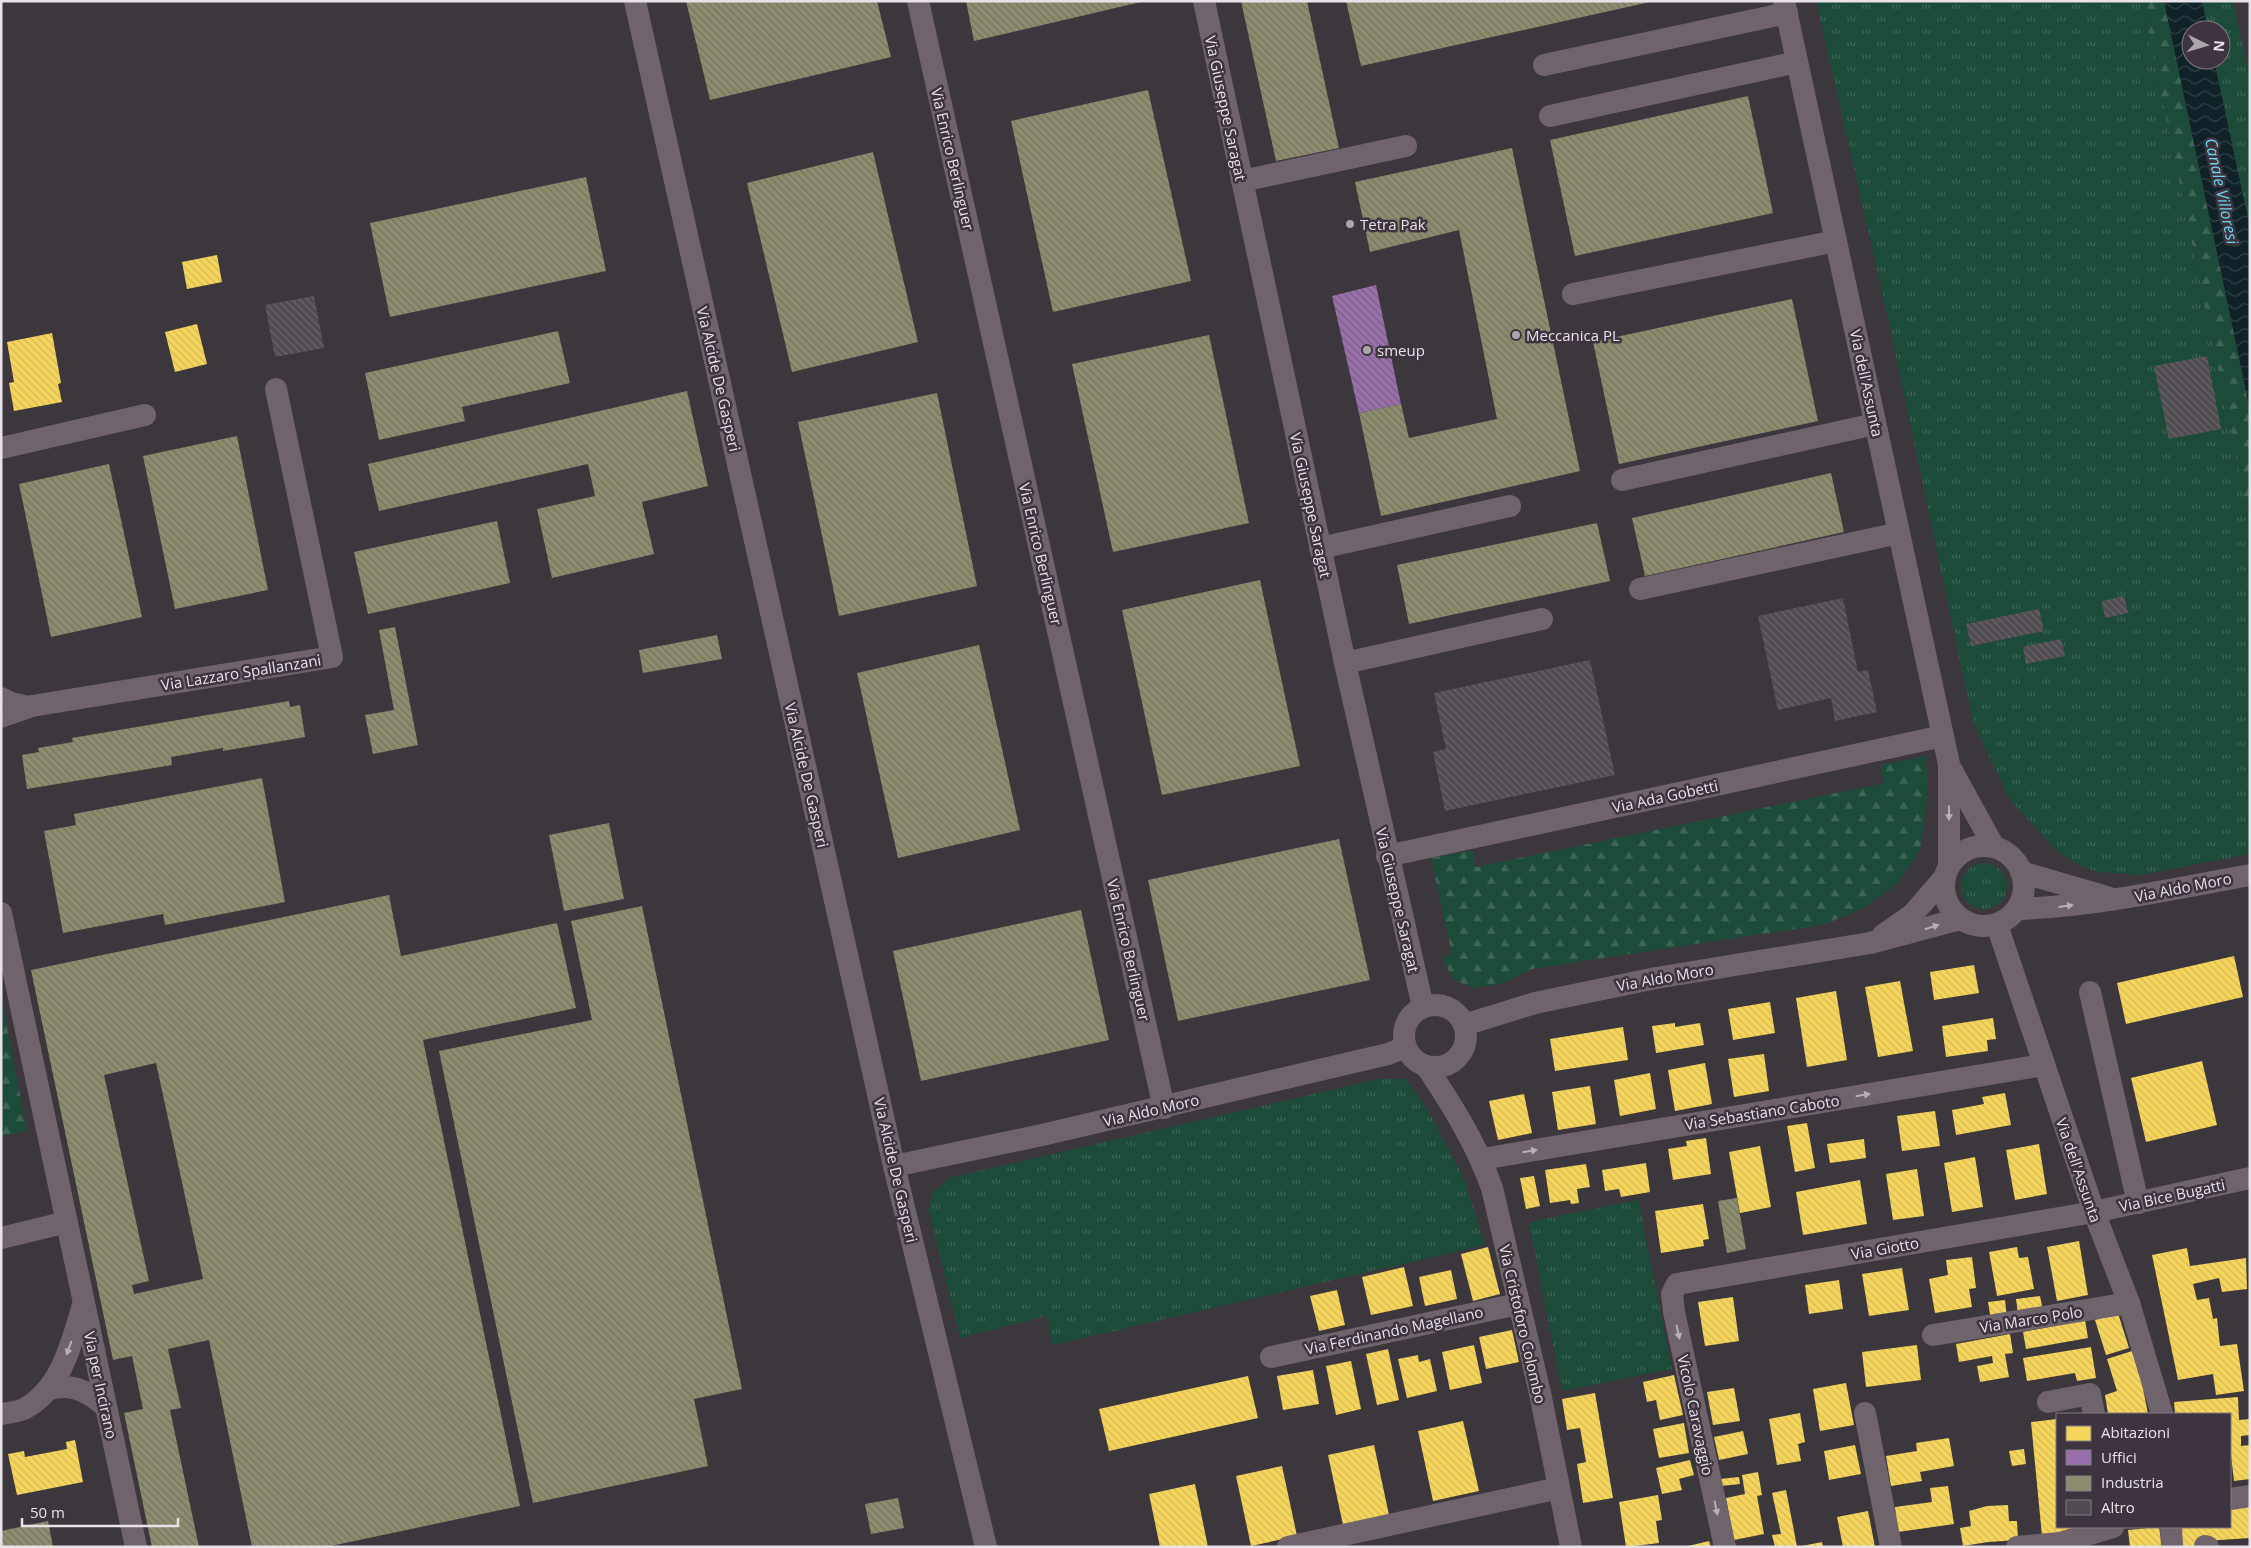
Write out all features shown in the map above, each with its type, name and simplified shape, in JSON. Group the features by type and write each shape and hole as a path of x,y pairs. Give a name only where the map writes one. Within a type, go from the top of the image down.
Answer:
{"street":[{"name":"Via Alcide De Gasperi","path":"635,1 894,1166 986,1547"},
{"name":"Via Enrico Berlinguer","path":"918,1 1164,1108"},
{"name":"Via Giuseppe Saragat","path":"1204,1 1387,856 1423,1007"},
{"path":"1544,65 1786,7"},
{"name":"Via dell'Assunta","path":"1786,7 1949,764 1946,872"},
{"path":"1550,116 1797,62"},
{"path":"1242,180 1406,146"},
{"path":"1573,294 1836,241"},
{"name":"Via Lazzaro Spallanzani","path":"1,717 28,707 332,657 276,389"},
{"path":"1,448 145,415"},
{"path":"1622,480 1875,424"},
{"path":"1320,548 1510,506"},
{"path":"1640,589 1899,533"},
{"path":"1345,663 1542,619"},
{"name":"Via Lazzaro Spallanzani","path":"1,698 11,703 28,707"},
{"name":"Via Ada Gobetti","path":"1387,856 1943,736"},
{"name":"Via dell'Assunta","path":"1949,764 1994,848"},
{"path":"1982,846 2006,852 2015,861 2021,872 2024,890 2018,909 1997,925 1984,927 1971,925 1960,919 1949,908 1944,893 1946,872 1957,856 1969,849 1982,846"},
{"name":"Via Aldo Moro","path":"1870,943 1913,914 1946,872"},
{"name":"Via Aldo Moro","path":"2021,872 2117,899"},
{"name":"Via Aldo Moro","path":"2018,909 2055,907 2117,899 2250,875"},
{"name":"Via per Incirano","path":"1,912 136,1547"},
{"name":"Via Aldo Moro","path":"1464,1025 1535,1002 1656,978 1870,943 1960,919"},
{"name":"Via dell'Assunta","path":"1997,925 2094,1212 2129,1303 2162,1413"},
{"path":"2090,992 2138,1203"},
{"path":"1433,1004 1452,1010 1464,1025 1466,1035 1464,1045 1460,1054 1452,1061 1435,1067 1426,1066 1410,1055 1406,1047 1404,1028 1414,1012 1423,1007 1433,1004"},
{"name":"Via Aldo Moro","path":"894,1166 1164,1108 1388,1054 1406,1047"},
{"name":"Via Cristoforo Colombo","path":"1452,1061 1454,1109"},
{"name":"Via Sebastiano Caboto","path":"1482,1159 2043,1065"},
{"name":"Via Cristoforo Colombo","path":"1426,1066 1454,1109 1482,1159 1499,1218 1540,1393 1571,1547"},
{"name":"Via Bice Bugatti","path":"2094,1212 2250,1178"},
{"name":"Via Giotto","path":"1677,1284 2094,1212"},
{"path":"1,1238 67,1222"},
{"name":"Vicolo Caravaggio","path":"1677,1284 1672,1294 1674,1312 1725,1547"},
{"path":"1,1414 22,1410 37,1400 47,1390 65,1358 84,1302"},
{"name":"Via Marco Polo","path":"1933,1335 2129,1303"},
{"name":"Via Ferdinando Magellano","path":"1271,1357 1518,1304"},
{"path":"47,1390 60,1386 76,1388 92,1394 106,1407"},
{"path":"2048,1402 2090,1394 2094,1413"},
{"path":"1865,1413 1891,1547"},
{"path":"1288,1547 1559,1488"},
{"path":"2231,1499 2250,1496"},
{"path":"2171,1528 2172,1547"},
{"path":"2017,1547 2060,1543 2106,1535"}],"green space":[{"path":"1816,1 2142,1 2250,524 2250,854 2141,875 2098,872 2081,866 2059,853 2010,800 1973,722 1886,309"},
{"path":"2142,1 2164,1 2250,410 2250,524"},
{"path":"2202,1 2233,1 2250,79 2250,228 2216,70 2231,70 2231,20 2206,20"},
{"path":"1925,756 1928,777 1926,811 1920,850 1898,883 1864,908 1822,925 1532,969 1501,984 1472,988 1453,979 1442,957 1452,955 1431,858 1472,850 1476,867 1884,783 1881,765"},
{"path":"1984,863 1997,867 2003,873 2007,886 2003,899 1997,905 1984,909 1971,905 1965,899 1961,886 1965,873 1971,867"},
{"path":"1,995 27,1131 1,1136"},
{"path":"1379,1079 1406,1079 1426,1107 1464,1179 1485,1245 1053,1345 1047,1316 960,1338 928,1209 933,1193 949,1178"},
{"path":"1638,1200 1672,1369 1562,1391 1529,1222"}],"water":[{"name":"Canale Villoresi","path":"2164,1 2202,1 2206,20 2181,20 2181,70 2216,70 2250,228 2250,410"}],"building: Abitazioni":[{"path":"217,255 222,282 187,289 182,262"},
{"path":"197,324 207,364 175,372 165,332"},
{"path":"52,333 61,383 58,384 62,402 14,411 9,383 14,382 7,342"},
{"path":"2234,956 2243,997 2126,1024 2117,983"},
{"path":"1974,965 1979,993 1934,1000 1930,972"},
{"path":"1900,981 1913,1051 1878,1057 1865,987"},
{"path":"1836,991 1847,1060 1807,1067 1796,998"},
{"path":"1770,1002 1775,1033 1733,1040 1728,1009"},
{"path":"1993,1018 1996,1039 1987,1040 1988,1051 1946,1057 1942,1026"},
{"path":"1675,1023 1675,1027 1700,1023 1704,1045 1656,1053 1652,1026"},
{"path":"1623,1027 1628,1060 1555,1071 1550,1039"},
{"path":"1764,1054 1769,1091 1734,1097 1728,1059"},
{"path":"2202,1061 2217,1125 2146,1142 2131,1078"},
{"path":"1705,1063 1712,1104 1675,1111 1668,1070"},
{"path":"1650,1073 1656,1109 1620,1116 1614,1080"},
{"path":"1590,1086 1596,1124 1558,1130 1552,1092"},
{"path":"2005,1093 2011,1125 1956,1135 1952,1110 1984,1104 1982,1097"},
{"path":"1524,1094 1532,1133 1498,1140 1489,1101"},
{"path":"1935,1111 1940,1146 1902,1151 1897,1116"},
{"path":"1807,1123 1815,1168 1795,1172 1787,1126"},
{"path":"1706,1138 1711,1174 1673,1180 1668,1149 1687,1146 1686,1141"},
{"path":"1864,1139 1866,1158 1830,1163 1827,1144"},
{"path":"2039,1144 2047,1194 2015,1200 2006,1150"},
{"path":"1760,1146 1771,1207 1740,1213 1729,1152"},
{"path":"1975,1157 1983,1207 1952,1212 1944,1163"},
{"path":"1646,1163 1650,1192 1621,1197 1619,1189 1605,1191 1602,1170"},
{"path":"1586,1164 1590,1187 1577,1189 1579,1203 1571,1204 1570,1200 1550,1203 1545,1170"},
{"path":"1917,1169 1924,1216 1893,1220 1886,1174"},
{"path":"1534,1176 1540,1206 1526,1209 1520,1178"},
{"path":"1860,1180 1867,1224 1803,1235 1796,1192"},
{"path":"1703,1204 1709,1239 1703,1240 1704,1246 1661,1253 1655,1211"},
{"path":"2079,1241 2088,1295 2057,1301 2047,1247"},
{"path":"1488,1247 1500,1294 1473,1301 1461,1254"},
{"path":"2017,1247 2019,1258 2028,1257 2034,1289 1997,1296 1989,1252"},
{"path":"2187,1248 2190,1266 2246,1258 2247,1289 2222,1292 2219,1278 2193,1284 2197,1300 2209,1298 2213,1319 2217,1318 2220,1346 2237,1344 2244,1391 2216,1395 2213,1374 2178,1380 2152,1255"},
{"path":"1972,1257 1976,1288 1969,1289 1972,1307 1935,1313 1929,1279 1948,1275 1946,1260"},
{"path":"1404,1267 1413,1306 1371,1315 1362,1277"},
{"path":"1902,1268 1909,1310 1869,1316 1862,1274"},
{"path":"1451,1270 1457,1299 1425,1306 1419,1277"},
{"path":"1839,1280 1843,1309 1809,1314 1805,1285"},
{"path":"1337,1290 1345,1325 1319,1331 1310,1296"},
{"path":"2040,1296 2043,1311 2018,1314 2016,1299"},
{"path":"1733,1297 1739,1341 1705,1346 1698,1302"},
{"path":"2005,1300 2007,1318 1991,1320 1988,1302"},
{"path":"2118,1313 2129,1348 2106,1355 2095,1320"},
{"path":"2085,1320 2088,1338 2026,1349 2023,1332"},
{"path":"1512,1330 1519,1362 1486,1369 1479,1337"},
{"path":"2010,1334 2013,1353 2005,1354 2009,1377 1980,1382 1977,1366 1993,1363 1992,1356 1959,1362 1956,1344"},
{"path":"1474,1345 1482,1383 1450,1390 1442,1352"},
{"path":"1917,1345 1921,1380 1866,1387 1862,1352"},
{"path":"2091,1347 2096,1378 2077,1381 2075,1373 2027,1381 2023,1358"},
{"path":"1388,1349 1399,1400 1377,1405 1366,1354"},
{"path":"2132,1351 2142,1383 2148,1413 2108,1413 2105,1395 2117,1391 2107,1359"},
{"path":"1418,1355 1419,1362 1430,1359 1437,1391 1407,1398 1398,1359"},
{"path":"1351,1361 1361,1409 1336,1415 1326,1366"},
{"path":"1313,1370 1319,1404 1283,1410 1277,1376"},
{"path":"1674,1375 1683,1415 1660,1420 1656,1400 1647,1402 1643,1382"},
{"path":"1248,1376 1258,1418 1109,1451 1099,1409"},
{"path":"1846,1383 1854,1425 1820,1431 1813,1389"},
{"path":"1734,1388 1740,1421 1713,1425 1707,1392"},
{"path":"1595,1393 1613,1498 1583,1503 1577,1464 1586,1462 1580,1428 1567,1430 1562,1399"},
{"path":"2238,1397 2239,1420 2250,1419 2250,1435 2241,1436 2241,1446 2250,1445 2250,1479 2234,1481 2231,1456 2231,1413 2175,1413 2174,1402"},
{"path":"1800,1413 1805,1442 1798,1444 1801,1461 1777,1465 1769,1419"},
{"path":"2056,1419 2056,1528 2089,1528 2042,1536 2031,1422"},
{"path":"1463,1421 1479,1491 1433,1501 1418,1431"},
{"path":"1684,1423 1689,1453 1659,1458 1653,1429"},
{"path":"1743,1431 1748,1454 1719,1460 1714,1437"},
{"path":"1949,1438 1954,1466 1920,1472 1922,1481 1891,1486 1886,1456 1917,1451 1916,1443"},
{"path":"75,1440 83,1482 17,1495 8,1454 24,1451 25,1457 67,1449 66,1442"},
{"path":"1374,1445 1389,1515 1343,1525 1328,1455"},
{"path":"1855,1445 1861,1474 1829,1480 1824,1451"},
{"path":"2024,1449 2026,1464 2012,1466 2009,1451"},
{"path":"1690,1460 1694,1475 1679,1479 1682,1490 1662,1494 1656,1468"},
{"path":"1282,1466 1297,1536 1251,1546 1236,1476"},
{"path":"1758,1472 1762,1495 1757,1496 1764,1534 1734,1540 1726,1498 1745,1494 1742,1475"},
{"path":"1739,1477 1740,1484 1721,1486 1720,1479"},
{"path":"1195,1484 1208,1547 1160,1547 1149,1494"},
{"path":"1948,1486 1954,1524 1898,1532 1895,1507 1932,1502 1930,1488"},
{"path":"1786,1490 1797,1547 1775,1547 1772,1535 1781,1534 1772,1493"},
{"path":"1658,1495 1662,1520 1656,1521 1659,1543 1626,1547 1619,1502"},
{"path":"2008,1505 2009,1521 2017,1521 2018,1540 1963,1546 1960,1528 1971,1526 1969,1511 1987,1506"},
{"path":"2250,1505 2250,1538 2205,1541 2205,1547 2183,1547 2181,1528 2231,1528 2231,1508"},
{"path":"1868,1511 1875,1547 1843,1547 1837,1517"},
{"path":"2159,1528 2162,1547 2130,1547 2128,1530"},
{"path":"1709,1541 1711,1547 1688,1547 1688,1546"},
{"path":"1822,1542 1823,1547 1802,1546"}],"building: Uffici":[{"name":"smeup","path":"1376,285 1401,404 1359,413 1332,296"}],"building: Industria":[{"path":"686,1 877,1 891,57 710,100"},
{"path":"966,1 1141,1 1141,2 974,41"},
{"path":"1241,1 1307,1 1339,148 1276,161"},
{"path":"1346,1 1650,1 1650,2 1361,66"},
{"path":"1148,90 1191,281 1053,312 1011,121"},
{"path":"1748,96 1773,213 1575,256 1550,140"},
{"name":"Meccanica PL","path":"1512,148 1580,471 1381,516 1359,413 1401,404 1409,438 1497,419 1459,230 1370,252 1355,182"},
{"path":"873,152 918,342 792,372 747,183"},
{"path":"586,177 606,271 390,317 370,223"},
{"path":"1792,299 1818,421 1619,464 1593,342"},
{"path":"558,331 570,383 462,407 465,421 379,440 365,373"},
{"path":"1209,335 1249,523 1113,552 1072,364"},
{"path":"687,391 708,486 642,502 654,554 552,578 537,509 595,496 588,464 379,511 368,464"},
{"path":"937,393 977,586 839,616 798,422"},
{"path":"237,436 268,590 175,609 143,456"},
{"path":"109,464 142,617 51,637 19,484"},
{"path":"1831,473 1844,532 1645,576 1632,518"},
{"path":"497,521 510,583 368,614 354,552"},
{"path":"1597,523 1610,581 1409,624 1397,565"},
{"path":"1260,580 1300,766 1162,795 1122,610"},
{"path":"395,627 418,745 373,754 365,715 394,710 379,630"},
{"path":"717,635 722,659 643,673 639,650"},
{"path":"979,645 1020,830 898,858 857,673"},
{"path":"289,701 290,707 300,705 305,737 223,751 223,748 171,757 172,765 27,789 22,755 39,752 38,748 73,742 72,738"},
{"path":"262,778 285,902 165,925 163,914 63,933 44,831 76,825 74,814"},
{"path":"609,823 624,899 564,911 549,835"},
{"path":"1339,839 1370,980 1178,1021 1148,880"},
{"path":"389,895 401,956 557,923 576,1008 423,1040 520,1506 326,1547 252,1547 209,1340 168,1349 181,1408 170,1410 199,1547 152,1547 124,1413 143,1409 132,1356 113,1360 31,970","holes":["156,1063 203,1279 134,1294 132,1285 149,1281 104,1075"]},
{"path":"642,906 742,1389 694,1399 708,1466 533,1503 439,1051 592,1020 571,921"},
{"path":"1081,910 1109,1040 921,1081 893,951"},
{"path":"1737,1198 1746,1249 1727,1253 1718,1201"},
{"path":"898,1498 904,1528 871,1534 865,1504"},
{"path":"48,1521 53,1547 1,1547 1,1531"}],"building: Altro":[{"path":"314,296 324,348 275,357 265,305"},
{"path":"2207,356 2221,429 2169,439 2154,366"},
{"path":"2124,596 2128,613 2105,618 2102,601"},
{"path":"1843,598 1858,672 1868,670 1877,712 1835,721 1831,698 1778,710 1758,616"},
{"path":"2039,609 2044,631 1971,646 1966,624"},
{"path":"2061,639 2065,656 2026,664 2023,647"},
{"path":"1590,660 1615,775 1445,811 1433,752 1446,749 1434,693"}],"place":[{"name":"Tetra Pak","path":"1350,224"},
{"name":"Meccanica PL","path":"1516,335"},
{"name":"smeup","path":"1367,350"}]}
